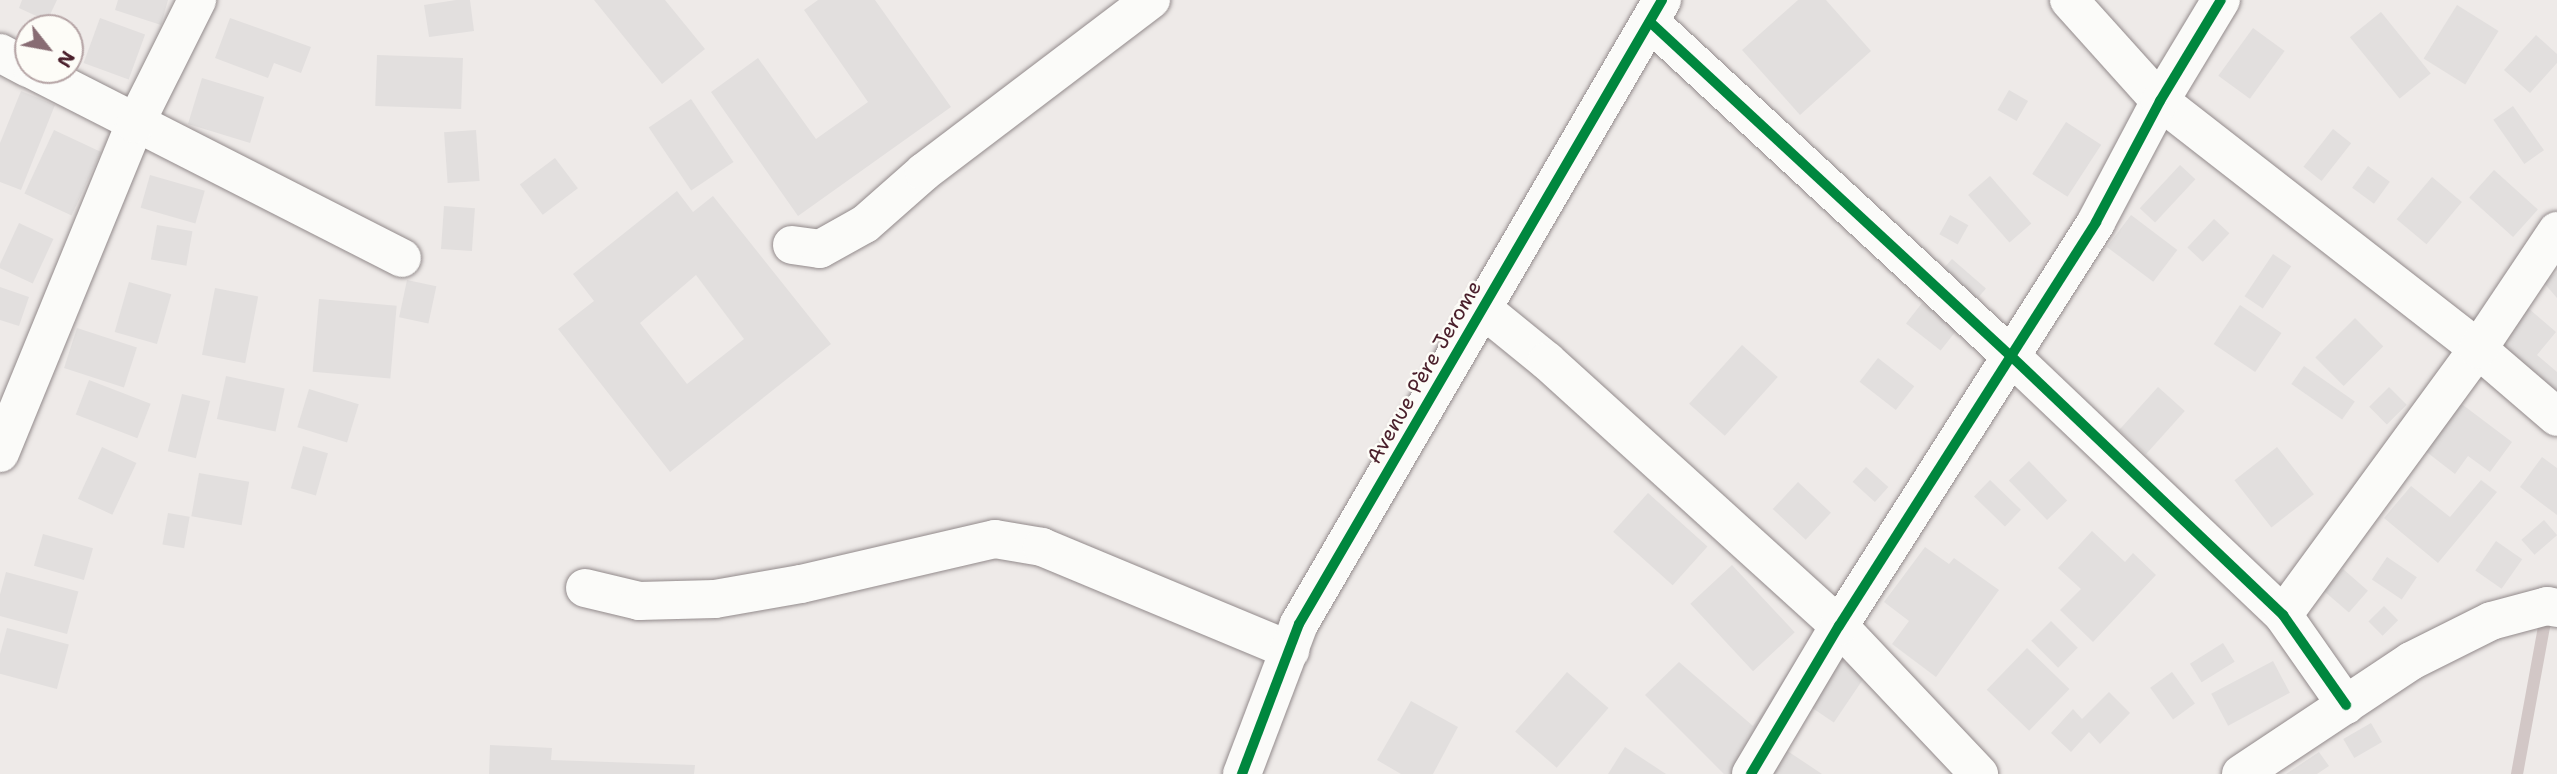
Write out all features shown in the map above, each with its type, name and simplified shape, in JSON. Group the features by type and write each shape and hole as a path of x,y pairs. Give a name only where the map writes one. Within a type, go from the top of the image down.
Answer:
{"street":[{"path":"0,453 135,124 197,0"},
{"path":"793,245 820,249 865,225 924,172 1151,0"},
{"path":"2069,0 2160,101 2478,349 2557,417"},
{"path":"1751,774 1839,626 2096,222 2160,101 2221,0"},
{"path":"1656,11 2010,355 2283,615 2346,705"},
{"name":"Avenue Père Jerome","path":"1242,774 1299,624 1656,11"},
{"path":"59,84 402,258"},
{"path":"2283,615 2478,349 2557,231"},
{"path":"1483,309 1547,361 1839,626 1979,774"},
{"path":"585,588 639,601 715,599 801,584 995,539 1042,547 1290,650"},
{"path":"2241,774 2411,661 2491,621 2547,606 2557,608"}],"shaded area":[{"path":"0,0 2557,0 2557,774 0,774"}],"building":[{"path":"22,0 57,0 50,14 32,14 19,8"},
{"path":"118,0 168,0 161,25 115,10"},
{"path":"470,0 474,31 429,37 424,5"},
{"path":"594,0 665,0 705,49 662,84"},
{"path":"818,0 875,0 951,107 798,216 711,92 758,58 816,139 868,102 804,10"},
{"path":"1798,0 1826,0 1871,51 1800,115 1742,50"},
{"path":"2457,5 2499,31 2465,84 2424,58"},
{"path":"2381,12 2431,73 2400,99 2350,37"},
{"path":"100,18 145,34 129,80 84,63"},
{"path":"230,18 311,47 301,73 274,63 268,78 215,58"},
{"path":"2253,28 2285,51 2250,99 2218,76"},
{"path":"2536,35 2557,54 2557,63 2530,93 2504,70"},
{"path":"377,55 463,58 461,109 375,106"},
{"path":"202,78 264,97 250,143 188,124"},
{"path":"2009,90 2028,101 2017,121 1998,110"},
{"path":"21,91 55,105 21,190 0,182 0,143"},
{"path":"691,99 733,162 691,191 649,128"},
{"path":"2513,106 2544,150 2524,164 2493,120"},
{"path":"2066,122 2101,145 2067,197 2032,174"},
{"path":"2333,129 2351,143 2322,181 2303,167"},
{"path":"54,130 101,152 72,215 24,193"},
{"path":"476,130 480,181 448,183 444,132"},
{"path":"555,158 578,188 543,215 520,184"},
{"path":"2180,165 2195,179 2155,222 2140,208"},
{"path":"2368,166 2390,182 2374,204 2352,188"},
{"path":"2494,170 2538,209 2513,237 2469,197"},
{"path":"150,175 205,191 195,223 141,208"},
{"path":"1990,176 2031,224 2009,243 1968,195"},
{"path":"2432,177 2462,202 2427,244 2397,219"},
{"path":"677,191 693,212 713,196 831,344 670,472 558,329 594,301 573,274","holes":["696,275 744,339 687,384 640,323"]},
{"path":"444,206 475,208 472,251 441,249"},
{"path":"1950,215 1968,225 1958,244 1939,234"},
{"path":"2131,215 2177,250 2153,282 2107,247"},
{"path":"2214,219 2229,233 2203,262 2187,248"},
{"path":"19,223 53,239 33,283 0,268"},
{"path":"157,225 192,231 186,266 151,259"},
{"path":"2273,254 2291,266 2263,309 2244,296"},
{"path":"1952,259 1986,289 1971,306 1937,276"},
{"path":"2557,272 2557,298 2544,283"},
{"path":"407,280 436,286 428,323 399,317"},
{"path":"129,282 171,294 157,344 115,332"},
{"path":"0,287 29,297 19,326 0,320"},
{"path":"215,288 258,296 245,363 202,355"},
{"path":"319,299 397,306 390,379 313,372"},
{"path":"1922,303 1957,330 1941,351 1906,323"},
{"path":"2240,305 2281,333 2255,372 2214,344"},
{"path":"2528,308 2556,332 2537,355 2557,372 2557,392 2497,346"},
{"path":"2355,318 2383,346 2344,386 2315,358"},
{"path":"77,328 137,347 124,387 64,368"},
{"path":"1742,345 1778,377 1725,436 1689,404"},
{"path":"1878,358 1914,386 1896,410 1860,382"},
{"path":"2304,366 2355,402 2342,420 2291,384"},
{"path":"226,376 285,388 276,432 217,419"},
{"path":"89,380 151,404 137,438 76,415"},
{"path":"2158,387 2185,411 2146,454 2119,430"},
{"path":"2389,387 2407,405 2387,424 2369,407"},
{"path":"309,389 359,404 347,442 297,427"},
{"path":"182,394 210,401 196,458 168,451"},
{"path":"2459,402 2512,442 2490,472 2468,456 2455,474 2424,450"},
{"path":"303,446 328,453 316,495 291,488"},
{"path":"102,447 136,463 112,515 78,499"},
{"path":"2277,447 2314,494 2271,528 2234,480"},
{"path":"2542,457 2557,468 2557,515 2520,487"},
{"path":"2029,461 2067,501 2047,520 2009,480"},
{"path":"1866,467 1888,487 1875,502 1853,482"},
{"path":"199,473 249,482 242,525 191,516"},
{"path":"1990,480 2021,510 2005,526 1974,497"},
{"path":"2481,480 2497,492 2438,563 2384,518 2411,486 2450,517"},
{"path":"1798,482 1831,513 1806,540 1773,509"},
{"path":"1648,493 1707,547 1673,585 1613,532"},
{"path":"168,513 190,517 184,548 162,545"},
{"path":"2544,520 2557,535 2534,555 2521,540"},
{"path":"2092,531 2125,562 2133,553 2156,575 2093,642 2060,610 2081,589 2058,568"},
{"path":"43,534 93,548 84,580 34,566"},
{"path":"2496,541 2522,559 2502,589 2475,570"},
{"path":"1925,547 1949,564 1954,558 1999,590 1936,677 1892,644 1909,621 1884,602"},
{"path":"2387,557 2417,577 2402,600 2372,579"},
{"path":"1732,565 1795,632 1753,671 1690,604"},
{"path":"2343,569 2368,591 2349,613 2324,591"},
{"path":"6,572 78,591 67,634 0,616 0,594"},
{"path":"2384,606 2398,620 2383,636 2368,622"},
{"path":"2051,621 2078,648 2058,668 2031,641"},
{"path":"7,628 69,645 57,689 0,674 0,654"},
{"path":"1811,637 1742,774 1724,774 1645,695 1679,662 1753,726"},
{"path":"2223,643 2235,662 2202,682 2190,664"},
{"path":"2027,648 2069,689 2029,731 1987,690"},
{"path":"1837,657 1865,676 1834,722 1806,703"},
{"path":"2273,661 2290,693 2228,726 2211,694"},
{"path":"1567,672 1609,708 1557,768 1515,732"},
{"path":"2172,672 2195,704 2173,719 2150,688"},
{"path":"2109,692 2130,713 2100,744 2089,732 2071,752 2051,733 2073,709 2082,719"},
{"path":"1411,701 1458,727 1433,774 1401,774 1377,760"},
{"path":"2371,723 2382,742 2354,758 2343,739"},
{"path":"490,745 552,748 551,760 695,765 694,774 489,774"},
{"path":"1625,747 1666,774 1608,774"},
{"path":"1786,750 1822,774 1770,774"},
{"path":"2319,752 2329,766 2317,774 2286,774"}],"waterway":[{"path":"2517,774 2547,610"}],"cycle path":[{"path":"1242,774 1299,624 1662,0"},
{"path":"1751,774 1839,626 2096,222 2160,101 2221,0"},
{"path":"1650,22 2010,355 2283,615 2346,705"}]}
